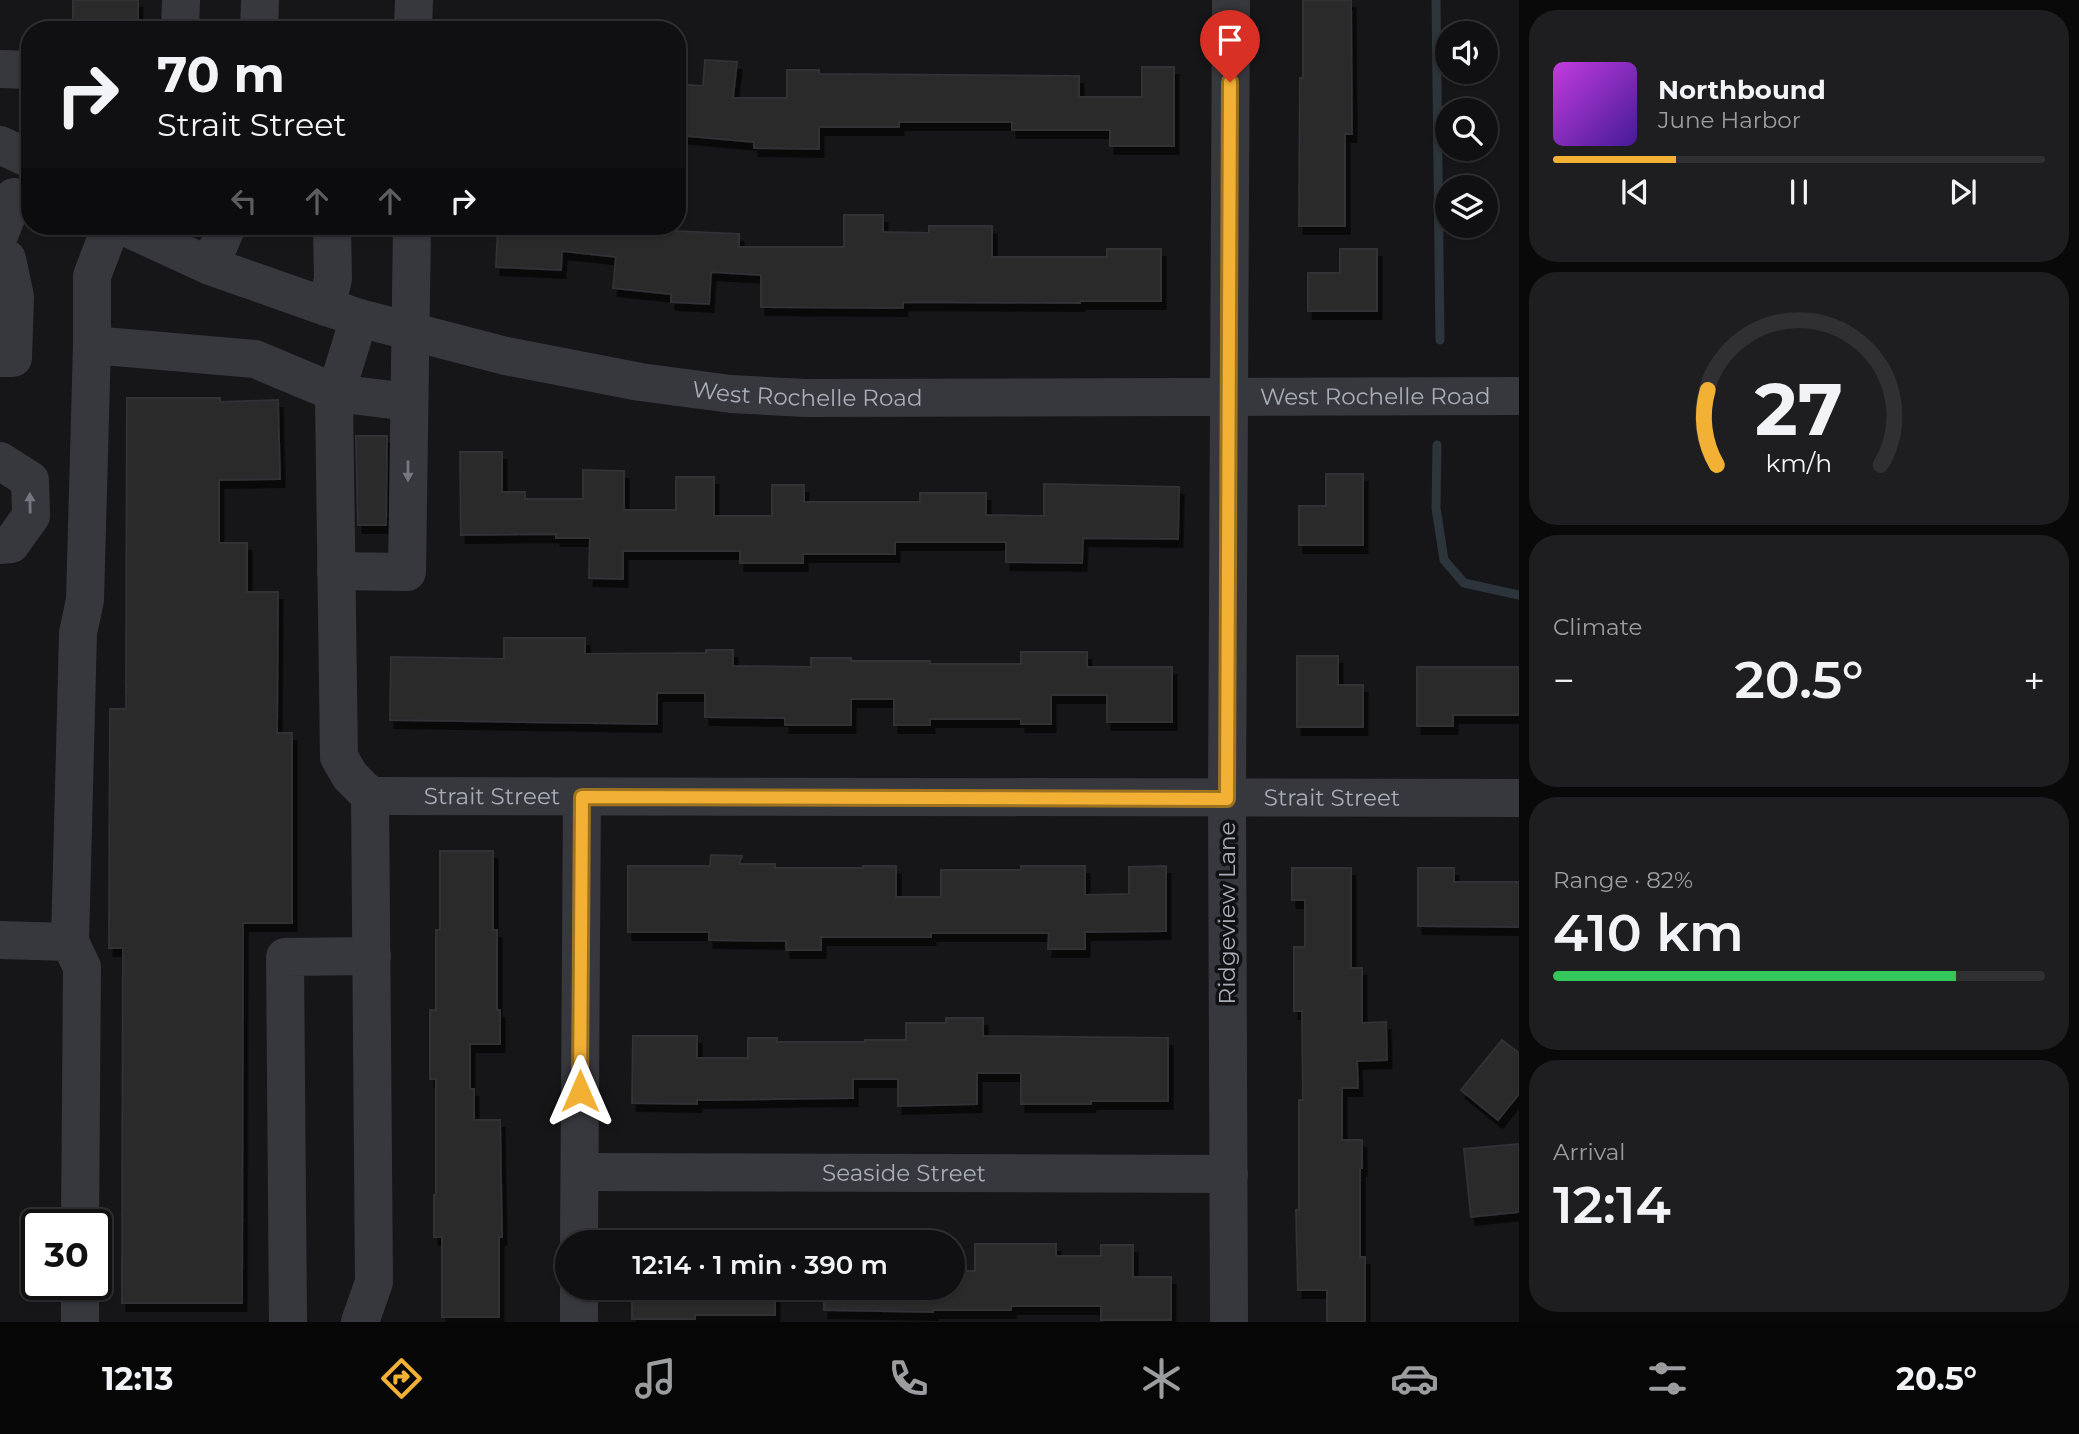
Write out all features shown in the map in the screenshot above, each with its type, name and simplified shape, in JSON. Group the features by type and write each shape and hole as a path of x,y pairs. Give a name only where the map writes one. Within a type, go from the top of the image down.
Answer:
{"street":[{"path":"180,21 181,0"},
{"path":"259,21 260,0"},
{"path":"413,21 414,0"},
{"name":"Ridgeview Lane","path":"1229,1322 1227,799 1231,0"},
{"path":"0,69 21,70"},
{"path":"0,145 21,155"},
{"path":"0,233 15,198"},
{"path":"80,1209 82,967 70,942 78,633 85,600 92,276 108,235"},
{"name":"West Rochelle Road","path":"151,235 210,266 343,312 409,331 506,356 640,382 731,394 806,398 1519,396"},
{"path":"210,266 223,235"},
{"path":"332,235 333,279 343,312 334,399 339,757 350,776 370,796 374,1282 360,1322"},
{"path":"337,570 407,572 412,235"},
{"path":"0,257 7,259 15,297 13,358 0,358"},
{"path":"92,345 255,359 336,393 408,402"},
{"path":"0,461 30,481 31,516 11,544 0,545"},
{"name":"Strait Street","path":"370,796 1519,798"},
{"path":"579,1230 582,797"},
{"path":"0,940 70,942"},
{"path":"288,1322 285,957 372,956"},
{"name":"Seaside Street","path":"580,1172 1229,1174"},
{"path":"80,1300 80,1322"},
{"path":"579,1300 579,1322"}],"building":[{"path":"73,0 138,0 138,21 73,21"},
{"path":"1303,0 1351,0 1352,134 1345,134 1345,226 1299,226"},
{"path":"705,60 737,62 733,98 787,98 787,70 819,70 819,74 1079,76 1079,97 1142,97 1142,67 1174,67 1174,146 1110,146 1110,130 1012,130 1012,122 899,122 899,127 819,127 819,149 754,148 754,142 686,136 686,85 703,86"},
{"path":"844,215 883,215 883,232 929,233 929,226 992,226 992,257 1107,257 1107,249 1161,249 1161,301 903,302 903,308 761,307 761,275 711,272 709,304 671,302 671,294 613,288 616,257 562,251 561,270 496,267 498,235 686,235 686,232 739,234 739,247 844,247"},
{"path":"1340,249 1377,249 1377,311 1308,311 1308,273 1340,273"},
{"path":"127,398 220,398 220,402 278,400 280,479 219,480 219,543 247,543 247,592 278,592 277,733 292,733 292,923 243,923 242,1303 122,1303 123,948 109,948 110,709 126,709"},
{"path":"356,436 387,436 386,525 358,525"},
{"path":"460,452 502,452 502,492 525,492 525,499 583,499 583,470 624,471 624,510 676,510 676,477 714,477 714,516 772,516 772,485 804,485 804,502 920,502 920,493 986,493 986,515 1044,516 1044,484 1179,487 1178,539 1083,538 1082,563 1006,562 1006,542 895,542 895,554 803,554 803,563 740,563 740,551 623,551 623,579 589,578 590,538 556,538 556,534 461,535"},
{"path":"1326,474 1363,474 1363,545 1299,545 1299,506 1326,506"},
{"path":"504,638 585,638 585,654 706,653 706,650 733,650 733,666 811,667 811,658 930,661 930,664 1021,664 1021,652 1087,652 1087,667 1172,667 1172,722 1107,722 1107,695 1051,695 1051,724 1021,724 1021,719 930,719 930,725 894,725 894,699 851,699 851,725 785,725 785,718 705,717 705,693 657,693 657,724 390,720 391,657 504,659"},
{"path":"1297,656 1338,656 1338,685 1363,685 1363,727 1297,727"},
{"path":"1417,667 1519,667 1519,715 1453,715 1453,726 1417,726"},
{"path":"440,851 493,851 493,930 497,930 497,1010 500,1010 500,1044 470,1044 470,1089 474,1089 474,1120 500,1120 502,1237 499,1237 499,1317 442,1317 442,1237 434,1237 436,1079 430,1079 430,1010 436,1010 436,930 440,930"},
{"path":"711,855 742,856 739,864 775,864 775,868 896,866 896,897 941,897 941,870 1021,870 1021,866 1085,866 1085,895 1129,894 1129,867 1166,866 1166,931 1085,932 1085,949 1048,949 1049,933 931,933 931,937 821,937 821,950 786,950 786,941 709,940 709,932 628,932 628,866 710,866"},
{"path":"1292,868 1351,868 1351,968 1362,968 1362,1023 1386,1022 1387,1060 1357,1061 1358,1088 1342,1088 1342,1140 1362,1140 1360,1257 1365,1257 1365,1322 1327,1322 1327,1290 1298,1290 1296,1210 1299,1210 1299,1100 1303,1100 1302,1011 1294,1011 1294,947 1305,947 1305,900 1292,900"},
{"path":"1418,868 1454,868 1454,882 1519,882 1519,927 1418,926"},
{"path":"946,1018 983,1018 983,1036 1168,1038 1168,1101 1021,1104 1021,1073 977,1073 977,1104 898,1106 898,1079 853,1079 853,1098 697,1100 697,1104 632,1103 633,1036 697,1036 697,1058 748,1058 748,1038 777,1038 777,1042 906,1040 906,1023 946,1023"},
{"path":"1502,1040 1519,1053 1519,1094 1498,1120 1461,1090"},
{"path":"1519,1144 1519,1212 1471,1217 1464,1149"},
{"path":"975,1244 1056,1244 1056,1256 1101,1256 1101,1245 1133,1245 1133,1277 1171,1277 1171,1320 1101,1320 1101,1306 1011,1306 1011,1310 933,1312 824,1310 824,1300 965,1300 965,1271 975,1271"},
{"path":"632,1300 775,1300 775,1315 695,1315 695,1319 632,1319"}],"waterway":[{"path":"1436,0 1440,340"},
{"path":"1437,445 1436,508 1444,560 1464,583 1519,595"}],"route":[{"path":"580,1091 582,797 1227,799 1230,82"}]}
